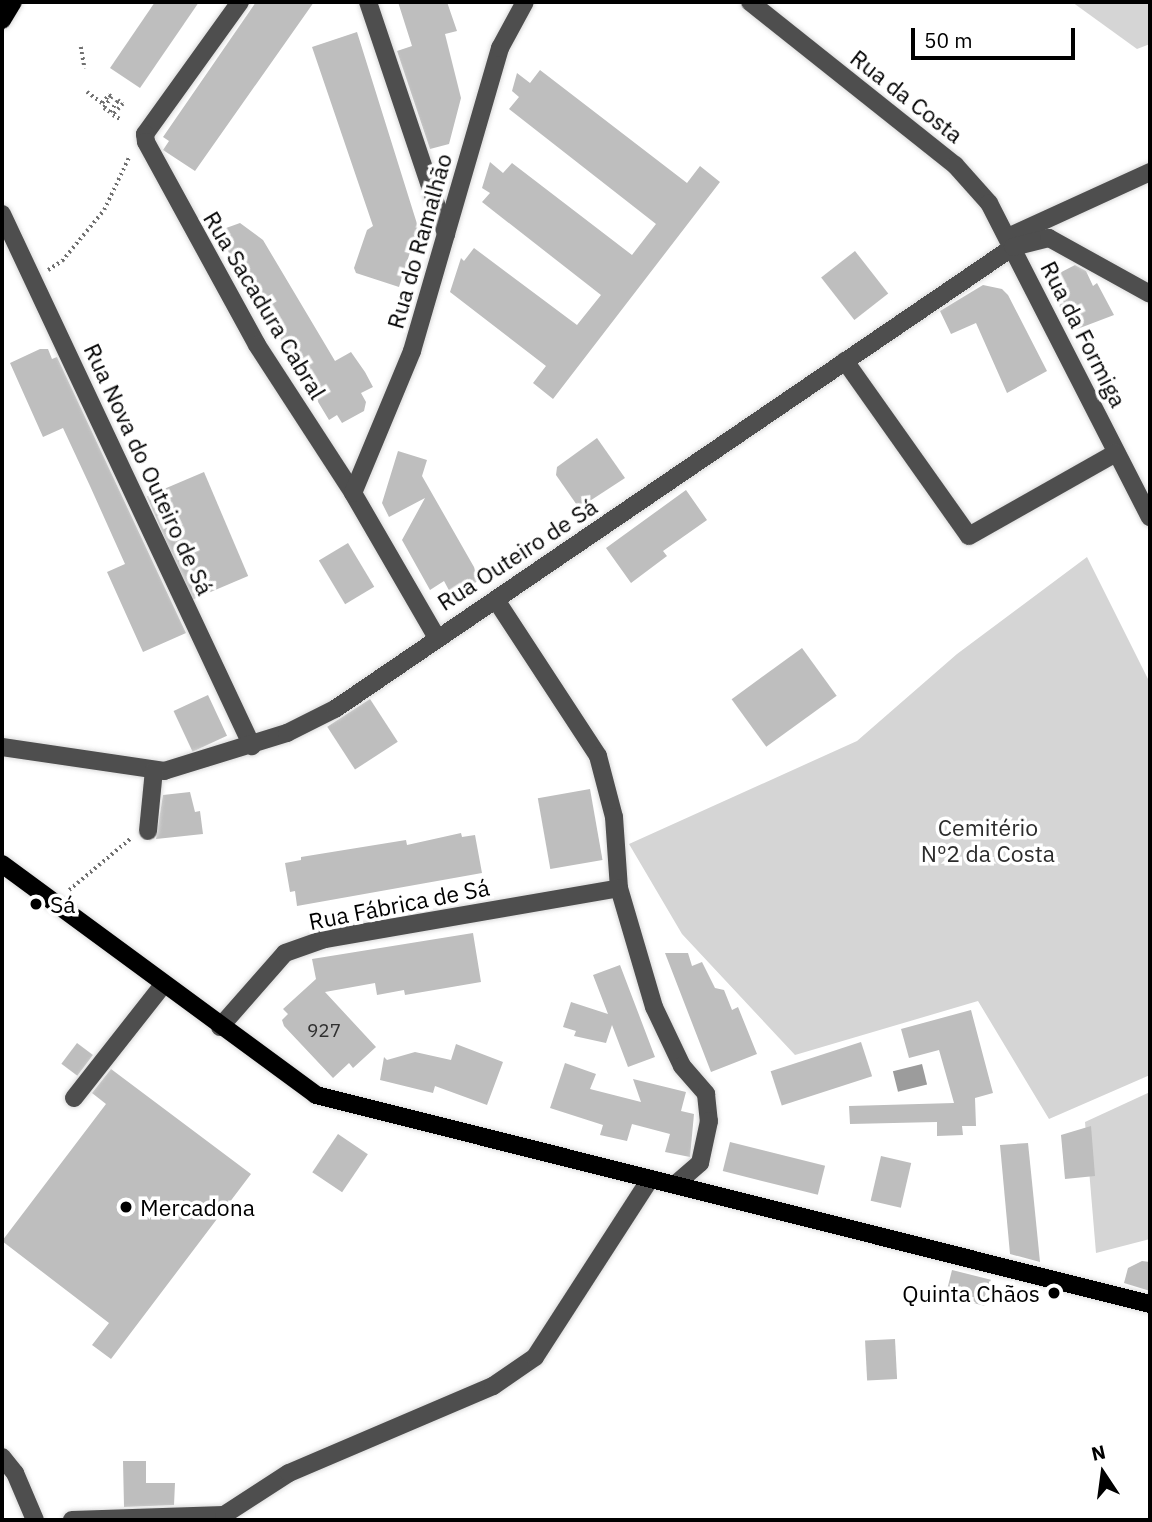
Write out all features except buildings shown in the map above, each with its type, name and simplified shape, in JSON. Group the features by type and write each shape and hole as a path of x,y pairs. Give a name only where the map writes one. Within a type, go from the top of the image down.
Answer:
{"main road":[{"path":"2,20 13,2"},
{"path":"2,864 220,1027 316,1095 1150,1304"}],"street":[{"name":"Rua Sacadura Cabral","path":"240,2 145,134 146,142 257,345 354,493 436,636"},
{"path":"368,2 446,234"},
{"name":"Rua do Ramalhão","path":"354,493 412,351 500,48 525,2"},
{"name":"Rua da Costa","path":"750,2 955,164 989,203 1010,242"},
{"path":"1010,242 1150,172"},
{"name":"Rua Nova do Outeiro de Sá","path":"2,214 252,746"},
{"path":"1010,242 1049,238 1150,295"},
{"name":"Rua Outeiro de Sá","path":"2,747 154,770 208,761 252,746 335,709 436,636 496,600 845,361 1010,242"},
{"name":"Rua da Formiga","path":"1010,242 1150,517"},
{"path":"845,361 970,536 1116,453"},
{"path":"496,600 598,756 614,817 619,888 654,1007 682,1066 706,1094 709,1121 700,1163 676,1185"},
{"path":"148,831 154,770"},
{"name":"Rua Fábrica de Sá","path":"220,1027 285,953 325,939 619,888"},
{"path":"74,1098 163,985"},
{"path":"72,1520 224,1516 289,1473 493,1386 535,1357 650,1179"},
{"path":"2,1457 15,1473 35,1520"}],"path":[{"path":"81,47 85,69"},
{"path":"88,92 102,103 109,95 112,97 104,108 110,111 118,100 123,104 113,115 120,119"},
{"path":"33,279 62,261 104,210 129,157"},
{"path":"72,918 81,907 65,895 120,842 148,831"}],"green space":[{"path":"1072,2 1150,2 1150,44 1137,49"},
{"name":"Cemitério Nº2 da Costa","path":"1087,557 1150,683 1150,1075 1049,1119 978,1001 795,1055 682,934 629,844 857,741 957,654"},
{"path":"1150,1092 1150,1239 1096,1253 1085,1122"}],"shaded area":[{"path":"922,1064 927,1084 898,1092 893,1071"}],"place":[{"name":"Sá","path":"36,904"},
{"name":"Mercadona","path":"126,1207"},
{"name":"Quinta Chãos","path":"1054,1293"}]}
